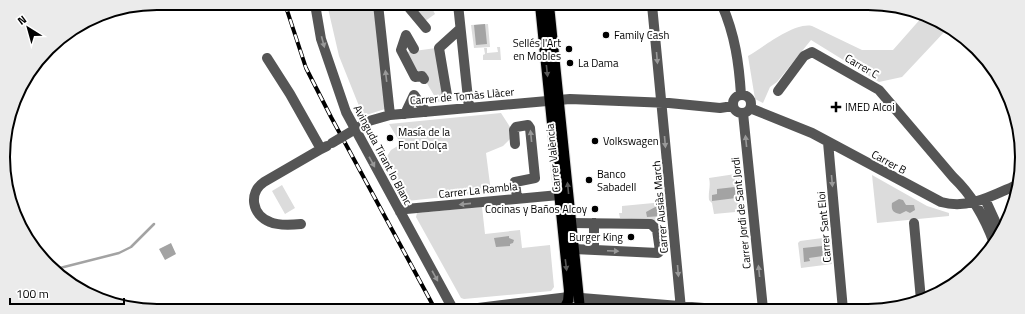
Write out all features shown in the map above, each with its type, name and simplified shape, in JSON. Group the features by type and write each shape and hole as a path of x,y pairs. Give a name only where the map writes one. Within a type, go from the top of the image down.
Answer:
{"main road":[{"name":"Carrer València","path":"541,10 571,223 574,249 574,297"},
{"name":"Carrer València","path":"549,10 559,195 574,297 578,304"},
{"path":"568,304 574,297"}],"street":[{"name":"Avinguda Tirant lo Blanc","path":"317,10 322,38 346,112 450,304"},
{"path":"379,10 390,115"},
{"path":"411,10 426,28"},
{"path":"458,10 469,108"},
{"path":"653,10 662,103"},
{"path":"724,10 730,23 736,45 741,95"},
{"path":"447,95 439,48 460,29"},
{"path":"383,52 401,50 416,49 406,35 401,50 417,78"},
{"name":"Carrer C","path":"778,90 804,56 812,52 871,85 882,94 953,177 966,189 975,203"},
{"path":"267,58 290,94 321,149"},
{"path":"405,114 414,95 426,112"},
{"path":"741,95 750,100 747,111 738,113 733,106 735,98 741,95"},
{"path":"554,100 662,103 720,108 733,106"},
{"name":"Carrer de Tomàs Llàcer","path":"301,224 277,224 266,220 256,208 254,195 258,187 264,182 369,121 390,115 554,100"},
{"name":"Carrer Ausiàs March","path":"662,103 681,304"},
{"name":"Carrer B","path":"747,111 793,125 828,142 935,200 955,205 975,203 1012,187"},
{"name":"Carrer Jordi de Sant Jordi","path":"747,111 763,304"},
{"path":"515,144 514,130 516,127 528,126 530,128 535,178 533,180 515,182 517,198"},
{"name":"Carrer Sant Eloi","path":"828,142 842,304"},
{"name":"Carrer La Rambla","path":"400,212 406,209 559,195"},
{"path":"985,199 997,226"},
{"path":"975,203 991,237"},
{"path":"914,222 920,294"},
{"path":"571,223 654,225 657,230 660,251 658,253 574,249"},
{"path":"594,223 594,250"},
{"path":"513,304 574,297 642,304"}],"shaded area":[{"path":"328,10 375,10 385,109 363,116 339,56"},
{"path":"414,10 433,10 435,14 424,22"},
{"path":"920,20 945,32 902,77 879,82 811,40 777,82 770,87 763,103 755,99 748,56 788,31 805,26 812,26 862,50 893,50"},
{"path":"485,24 487,44 476,45 474,25"},
{"path":"488,24 490,47 474,48 471,25"},
{"path":"497,47 500,47 501,60 483,60 483,55 485,54 484,48 487,48 487,53 498,52"},
{"path":"436,48 444,101 438,102 422,75 416,74 407,52"},
{"path":"501,113 510,127 510,139 503,146 486,153 491,192 407,201 384,161 391,150 401,144 389,124"},
{"path":"742,173 746,211 714,214 712,203 709,200 709,178"},
{"path":"872,175 927,206 949,213 949,216 877,223"},
{"path":"282,185 295,208 285,214 272,191"},
{"path":"735,187 736,198 712,201 712,195 717,194 717,189"},
{"path":"899,199 903,200 906,205 914,205 915,210 910,213 906,211 900,214 894,212 892,209 892,203"},
{"path":"664,202 666,222 620,218 619,213 622,213 622,206"},
{"path":"659,205 662,208 663,216 647,217 646,212"},
{"path":"482,207 485,234 520,230 522,248 550,245 554,287 551,291 464,299 461,298 416,217 417,213"},
{"path":"509,236 509,238 514,240 510,246 496,247 494,238"},
{"path":"830,237 832,264 801,268 798,243 800,241"},
{"path":"171,243 176,254 165,260 159,249"},
{"path":"822,246 823,256 809,258 810,261 804,262 803,248"}],"waterway":[{"path":"60,268 119,253 131,247 154,224"}],"railway":[{"path":"287,10 306,68 432,304"}],"place":[{"name":"Family Cash","path":"606,35"},
{"name":"Sellés l'Art en Mobles","path":"569,49"},
{"name":"La Dama","path":"570,63"},
{"name":"IMED Alcoi","path":"836,107"},
{"name":"Masía de la Font Dolça","path":"390,138"},
{"name":"Volkswagen","path":"595,141"},
{"name":"Banco Sabadell","path":"589,180"},
{"name":"Cocinas y Baños Alcoy","path":"595,209"},
{"name":"Burger King","path":"631,237"}]}
